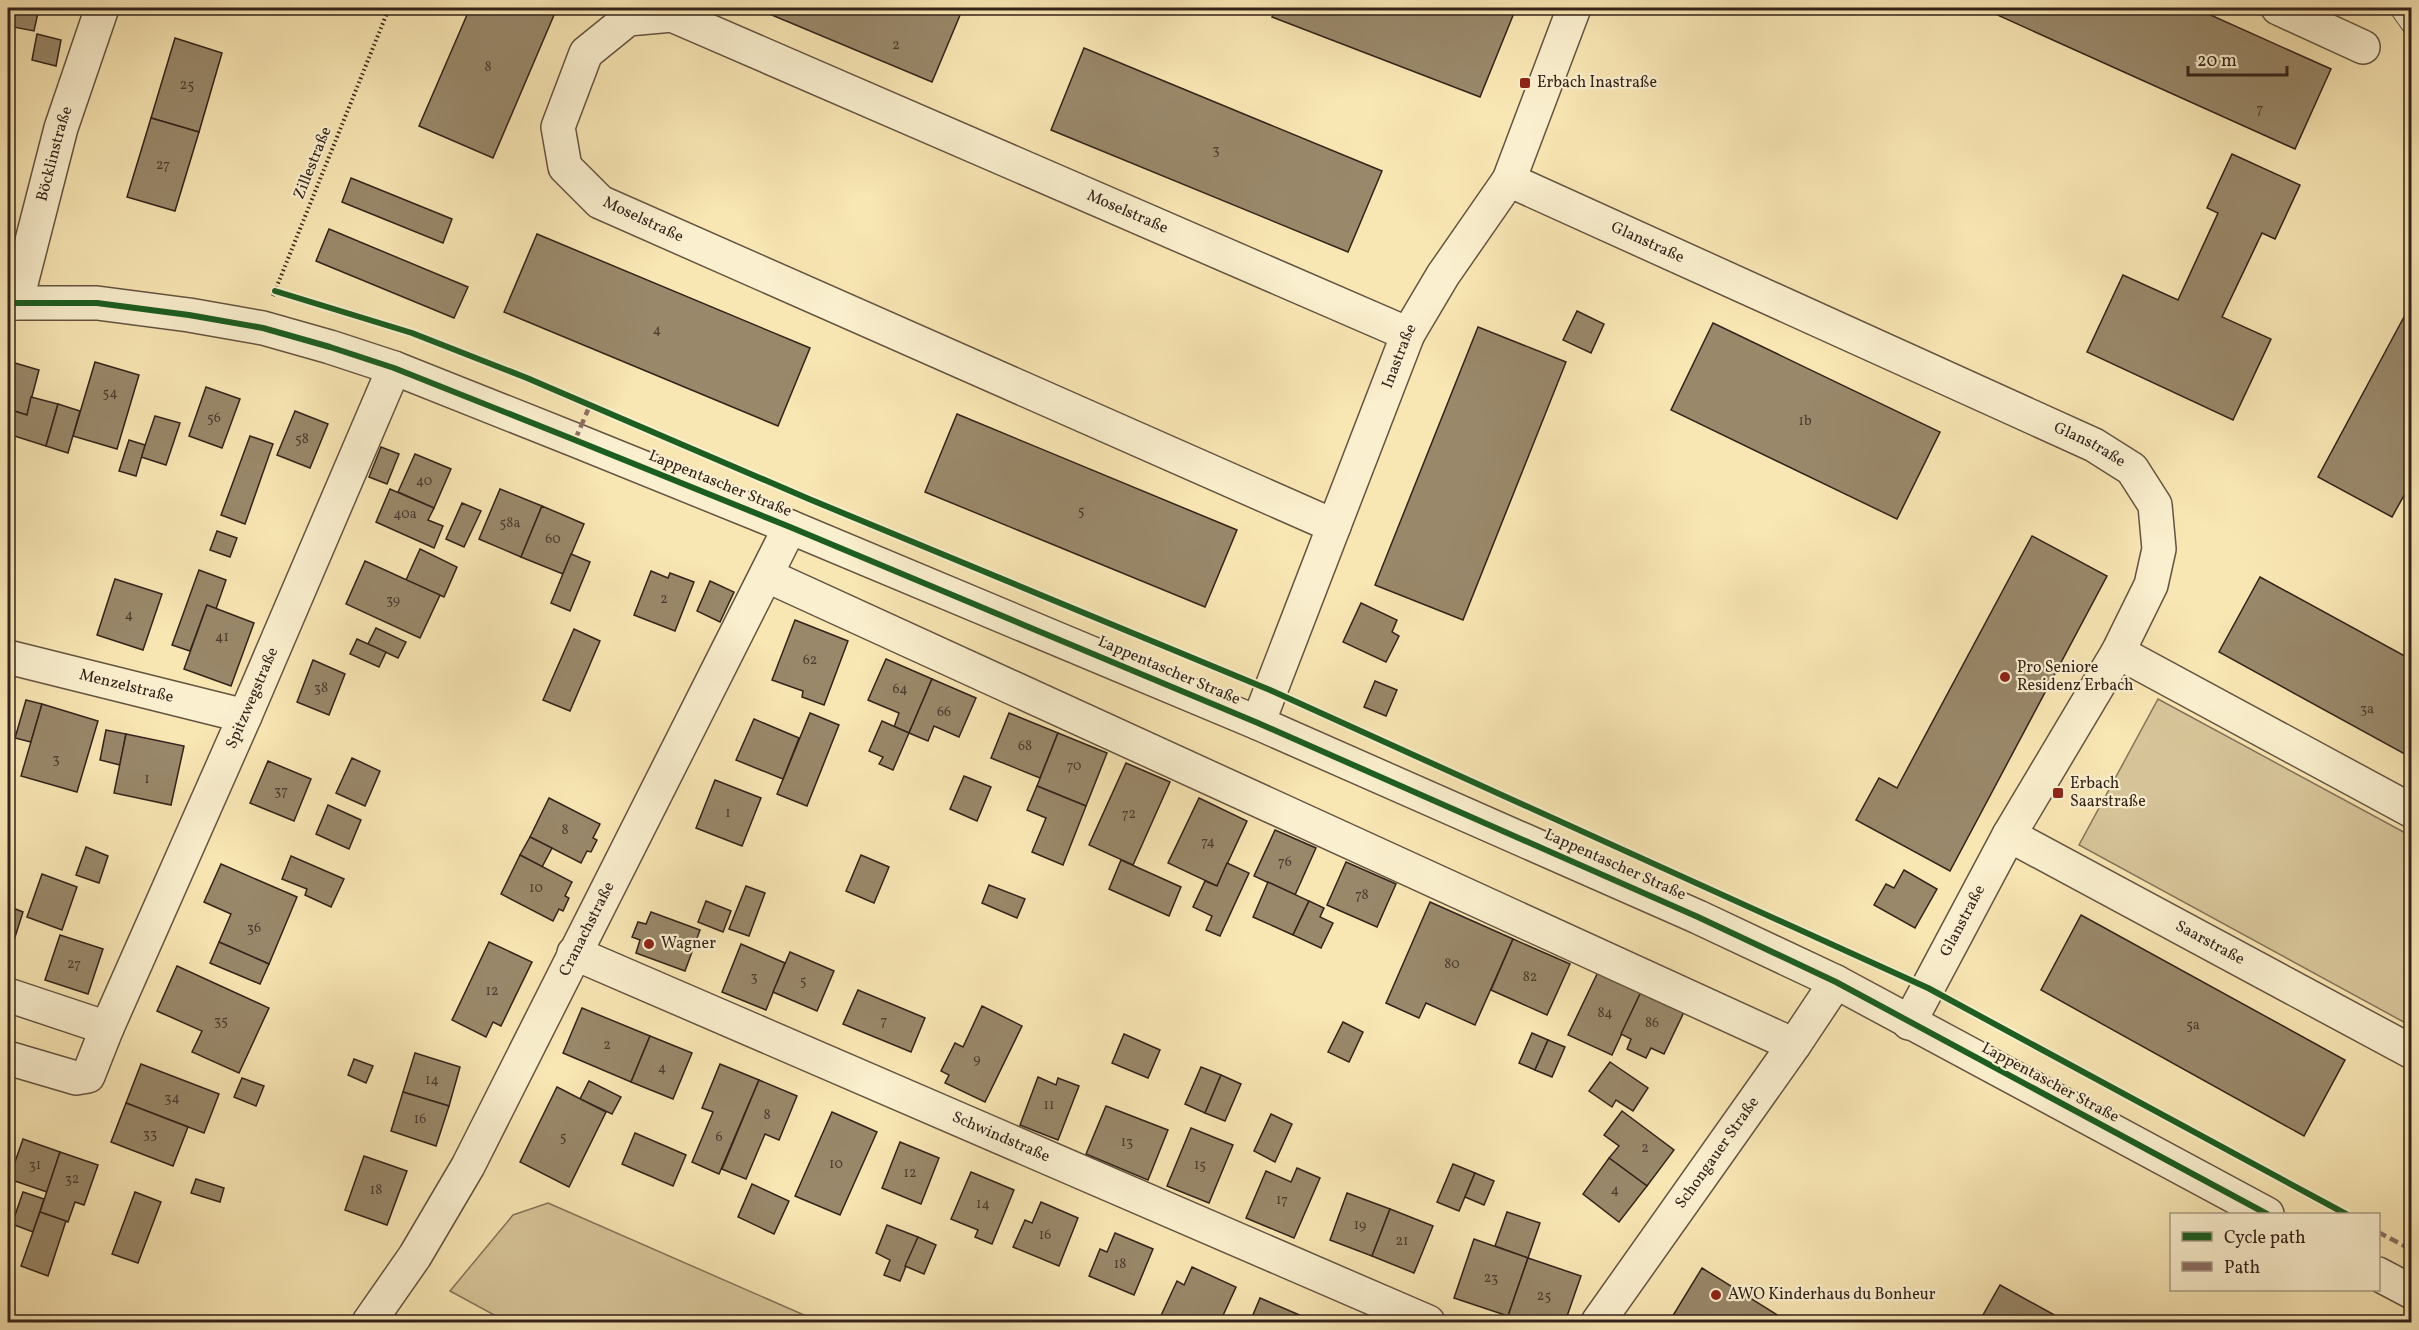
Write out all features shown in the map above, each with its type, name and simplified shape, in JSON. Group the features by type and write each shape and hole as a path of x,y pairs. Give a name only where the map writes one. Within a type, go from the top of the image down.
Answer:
{"street":[{"name":"Böcklinstraße","path":"12,303 61,128 102,8"},
{"name":"Inastraße","path":"1258,723 1408,334 1443,275 1509,180 1574,8"},
{"path":"2278,8 2363,47"},
{"name":"Moselstraße","path":"1334,526 600,202 565,167 558,127 586,53 628,20 672,15 1408,334"},
{"name":"Glanstraße","path":"1509,180 2094,445 2132,469 2155,505 2159,549 2151,585 2118,652 2009,835 1909,1023"},
{"name":"Lappentascher Straße","path":"12,303 97,303 189,315 263,328 330,347 394,368 790,527 1258,723 1563,856 1836,982 2263,1213"},
{"name":"Spitzwegstraße","path":"8,1058 76,1078 88,1076 394,368"},
{"name":"Cranachstraße","path":"369,1323 415,1256 468,1166 574,953 768,576 790,527"},
{"path":"768,576 1794,1045"},
{"path":"2118,652 2412,811"},
{"name":"Menzelstraße","path":"8,657 245,716"},
{"name":"Saarstraße","path":"2009,835 2412,1052"},
{"name":"Schwindstraße","path":"574,953 1428,1323"},
{"name":"Schongauer Straße","path":"1598,1323 1836,982"},
{"path":"8,995 107,1028"},
{"path":"2380,1275 2412,1292"}],"lane":[{"path":"2400,8 2412,25"}],"shaded area":[{"path":"2158,699 2411,836 2411,1026 2079,845"},
{"path":"548,1203 820,1322 507,1322 450,1291 513,1215"}],"building":[{"path":"8,8 39,8 34,31 8,26"},
{"path":"470,8 557,8 493,158 419,126"},
{"path":"755,8 963,8 932,82"},
{"path":"1275,8 1516,8 1480,97 1272,17"},
{"path":"1996,8 2195,8 2331,69 2295,149 1993,13"},
{"path":"37,34 61,40 56,66 32,60"},
{"path":"175,38 222,53 199,132 151,118"},
{"path":"1084,48 1382,171 1348,252 1051,130"},
{"path":"151,118 199,132 175,211 127,197"},
{"path":"2232,154 2300,185 2275,239 2262,233 2222,317 2271,339 2233,420 2087,352 2123,275 2178,300 2218,213 2207,208"},
{"path":"351,178 452,219 443,243 342,202"},
{"path":"329,229 468,287 454,318 316,261"},
{"path":"537,234 810,348 778,426 504,312"},
{"path":"2412,302 2412,481 2392,517 2318,477"},
{"path":"1577,311 1604,324 1591,353 1563,340"},
{"path":"1713,323 1940,432 1897,519 1671,410"},
{"path":"1478,327 1566,362 1463,620 1375,585"},
{"path":"8,361 39,370 27,415 8,409"},
{"path":"95,362 139,375 117,449 73,436"},
{"path":"206,387 240,399 222,448 189,436"},
{"path":"31,397 58,404 46,446 8,434 8,409 27,415"},
{"path":"58,404 80,411 68,453 46,446"},
{"path":"295,411 328,424 310,468 277,455"},
{"path":"957,414 1237,530 1205,607 925,492"},
{"path":"155,416 180,423 166,465 141,457"},
{"path":"250,436 273,444 245,524 221,515"},
{"path":"129,440 145,445 136,476 119,471"},
{"path":"381,447 399,454 387,484 369,477"},
{"path":"415,454 451,469 434,508 398,492"},
{"path":"390,489 434,508 428,520 443,526 434,548 376,522"},
{"path":"500,489 542,506 521,557 479,539"},
{"path":"462,503 481,511 464,547 446,539"},
{"path":"542,506 584,524 563,574 521,557"},
{"path":"217,531 237,538 230,557 210,550"},
{"name":"Pro Seniore Residenz Erbach","path":"2032,536 2107,576 1950,871 1856,820 1879,778 1897,788"},
{"path":"420,549 457,567 444,597 406,580"},
{"path":"571,554 590,562 570,611 551,603"},
{"path":"365,561 440,595 420,638 346,604"},
{"path":"199,570 226,580 216,609 207,605 190,651 172,645"},
{"path":"651,571 668,578 670,573 694,582 675,631 634,615"},
{"path":"2260,577 2412,660 2412,758 2219,652"},
{"path":"115,579 162,594 143,650 97,635"},
{"path":"710,581 734,592 720,622 697,611"},
{"path":"1361,603 1397,620 1392,632 1399,636 1386,662 1343,642"},
{"path":"207,605 254,623 231,686 184,669"},
{"path":"795,620 848,641 824,705 802,697 803,691 772,680"},
{"path":"376,628 406,642 398,658 368,644"},
{"path":"574,629 600,641 570,711 543,700"},
{"path":"357,639 386,652 379,667 350,654"},
{"path":"886,659 932,679 909,733 894,727 899,713 868,700"},
{"path":"313,660 345,674 329,715 297,702"},
{"path":"932,679 976,698 959,737 934,726 928,741 909,733"},
{"path":"1375,681 1397,690 1386,716 1364,707"},
{"path":"26,700 42,704 31,742 15,738"},
{"path":"42,704 98,721 77,792 21,776"},
{"path":"810,713 839,725 807,806 777,794"},
{"path":"1009,713 1058,733 1040,778 991,758"},
{"path":"754,719 799,738 783,779 736,760"},
{"path":"882,721 909,733 893,770 879,764 883,757 869,751"},
{"path":"106,730 126,734 120,765 100,760"},
{"path":"1058,733 1107,753 1086,806 1037,786"},
{"path":"126,734 184,746 171,805 114,793"},
{"path":"352,758 380,771 365,806 336,793"},
{"path":"268,761 311,779 294,821 250,803"},
{"path":"1126,763 1170,782 1133,865 1089,845"},
{"path":"964,776 991,787 977,821 950,809"},
{"path":"715,780 761,798 742,846 696,828"},
{"path":"1037,786 1086,806 1063,865 1032,852 1046,818 1027,810"},
{"path":"549,798 600,824 593,838 597,840 591,852 587,851 581,863 530,837"},
{"path":"1199,798 1247,821 1217,886 1168,863"},
{"path":"328,805 361,820 349,849 316,834"},
{"path":"1275,830 1316,848 1295,895 1254,876"},
{"path":"530,837 552,848 542,867 520,855"},
{"path":"86,847 108,856 99,883 76,875"},
{"path":"520,855 572,882 565,896 569,898 563,911 559,909 553,921 501,894"},
{"path":"861,855 889,867 874,903 846,891"},
{"path":"291,856 344,879 331,907 305,895 307,889 282,879"},
{"path":"1121,860 1181,887 1169,916 1109,889"},
{"path":"1346,862 1396,884 1377,927 1327,905"},
{"path":"1227,863 1249,873 1220,936 1206,930 1212,916 1193,907 1205,881 1217,886"},
{"path":"221,864 297,897 269,964 219,942 231,914 204,902"},
{"path":"1904,870 1937,889 1915,928 1874,905 1886,884 1894,888"},
{"path":"42,874 77,887 62,930 27,917"},
{"path":"1268,882 1309,901 1293,935 1253,917"},
{"path":"989,885 1025,899 1017,918 982,903"},
{"path":"746,886 765,893 749,936 729,929"},
{"path":"706,901 731,911 723,932 698,922"},
{"path":"1309,901 1324,908 1320,917 1333,923 1321,948 1293,935"},
{"path":"1430,902 1513,939 1475,1025 1426,1003 1419,1018 1386,1003"},
{"path":"8,906 23,912 8,959"},
{"path":"651,912 700,930 685,971 636,953 640,940 632,937 638,922 646,924"},
{"path":"2081,915 2345,1060 2304,1136 2041,990"},
{"path":"60,935 103,949 88,994 45,980"},
{"path":"1513,939 1570,964 1547,1015 1491,990"},
{"path":"219,942 269,964 260,984 210,963"},
{"path":"489,942 532,962 501,1026 493,1022 486,1037 452,1020"},
{"path":"741,944 785,963 766,1010 722,992"},
{"path":"790,952 834,971 817,1011 773,992"},
{"path":"177,966 269,1008 239,1073 192,1052 202,1031 157,1011"},
{"path":"1598,972 1641,992 1612,1055 1568,1035"},
{"path":"858,990 925,1018 911,1052 843,1024"},
{"path":"1641,992 1684,1012 1664,1054 1651,1048 1646,1058 1627,1049 1631,1039 1621,1034"},
{"path":"982,1006 1022,1026 985,1102 945,1083 949,1075 941,1071 955,1043 963,1047"},
{"path":"582,1008 650,1036 631,1082 563,1053"},
{"path":"1343,1022 1363,1032 1349,1062 1328,1052"},
{"path":"1532,1033 1548,1040 1535,1070 1519,1063"},
{"path":"1124,1034 1160,1050 1148,1078 1112,1063"},
{"path":"650,1036 692,1053 673,1099 631,1082"},
{"path":"1548,1040 1565,1047 1552,1077 1535,1070"},
{"path":"415,1053 460,1067 449,1106 403,1092"},
{"path":"354,1059 373,1066 366,1083 348,1075"},
{"path":"1610,1062 1648,1088 1633,1111 1616,1100 1612,1107 1589,1091"},
{"path":"141,1064 219,1094 204,1133 126,1103"},
{"path":"720,1064 759,1080 719,1174 692,1162 713,1112 702,1108"},
{"path":"1201,1067 1221,1075 1205,1113 1185,1104"},
{"path":"1221,1075 1241,1084 1225,1121 1205,1113"},
{"path":"1038,1077 1056,1085 1058,1078 1079,1086 1058,1140 1020,1125"},
{"path":"242,1078 264,1086 256,1106 234,1097"},
{"path":"759,1080 797,1096 779,1140 765,1134 746,1179 722,1169"},
{"path":"589,1081 621,1097 612,1114 580,1099"},
{"path":"557,1087 606,1112 569,1187 520,1162"},
{"path":"403,1092 449,1106 436,1146 391,1131"},
{"path":"126,1103 188,1127 173,1166 111,1142"},
{"path":"1106,1106 1168,1130 1148,1180 1086,1154"},
{"path":"1622,1111 1674,1150 1647,1186 1609,1158 1619,1146 1604,1135"},
{"path":"832,1112 877,1132 840,1215 795,1196"},
{"path":"1271,1114 1292,1124 1275,1162 1254,1151"},
{"path":"1191,1128 1233,1145 1209,1203 1167,1186"},
{"path":"635,1133 686,1155 673,1186 622,1164"},
{"path":"23,1139 60,1152 47,1192 9,1179"},
{"path":"900,1142 939,1158 921,1204 882,1188"},
{"path":"60,1152 98,1165 84,1205 75,1202 68,1222 40,1212"},
{"path":"364,1156 407,1171 387,1225 345,1210"},
{"path":"1609,1158 1647,1186 1619,1222 1583,1194"},
{"path":"1453,1164 1475,1173 1459,1211 1437,1202"},
{"path":"1297,1168 1320,1178 1294,1238 1246,1218 1266,1171 1291,1182"},
{"path":"971,1172 1014,1190 992,1244 975,1237 978,1230 951,1219"},
{"path":"1475,1173 1494,1181 1484,1205 1465,1197"},
{"path":"196,1179 224,1188 220,1202 191,1193"},
{"path":"752,1184 789,1201 774,1234 738,1217"},
{"path":"23,1192 44,1199 33,1232 12,1224"},
{"path":"135,1192 161,1202 138,1263 112,1254"},
{"path":"1347,1193 1390,1209 1372,1256 1330,1240"},
{"path":"1041,1202 1078,1218 1059,1266 1013,1247 1025,1220 1032,1223"},
{"path":"1390,1209 1433,1226 1414,1273 1372,1256"},
{"path":"40,1212 66,1221 48,1276 21,1266"},
{"path":"1507,1212 1540,1223 1528,1258 1495,1246"},
{"path":"887,1225 918,1237 900,1281 884,1275 890,1260 876,1253"},
{"path":"1115,1233 1153,1249 1134,1295 1089,1276 1100,1249 1107,1252"},
{"path":"918,1237 936,1245 924,1274 905,1266"},
{"path":"1474,1239 1528,1258 1508,1316 1454,1298"},
{"path":"1528,1258 1581,1276 1565,1322 1545,1319 1544,1322 1527,1322 1508,1316"},
{"path":"1192,1267 1236,1287 1220,1322 1158,1322 1177,1281 1184,1285"},
{"name":"AWO Kinderhaus du Bonheur","path":"1702,1268 1787,1321 1787,1322 1669,1322"},
{"path":"2000,1285 2067,1322 1979,1322"},
{"path":"1260,1298 1304,1317 1302,1322 1250,1322"}],"marked path":[{"path":"575,440 590,405"},
{"path":"2380,1233 2412,1250"}],"cycle path":[{"path":"275,291 412,333 527,378 809,499 1270,690 1928,988 2344,1213"},
{"path":"8,303 97,303 189,315 263,328 394,368 575,440 790,527 1258,723 1698,917 1836,982 2265,1213"}],"place":[{"name":"Erbach Inastraße","path":"1525,83"},
{"name":"Pro Seniore Residenz Erbach","path":"2005,677"},
{"name":"Erbach Saarstraße","path":"2058,793"},
{"name":"Wagner","path":"649,944"},
{"name":"AWO Kinderhaus du Bonheur","path":"1716,1295"}]}
